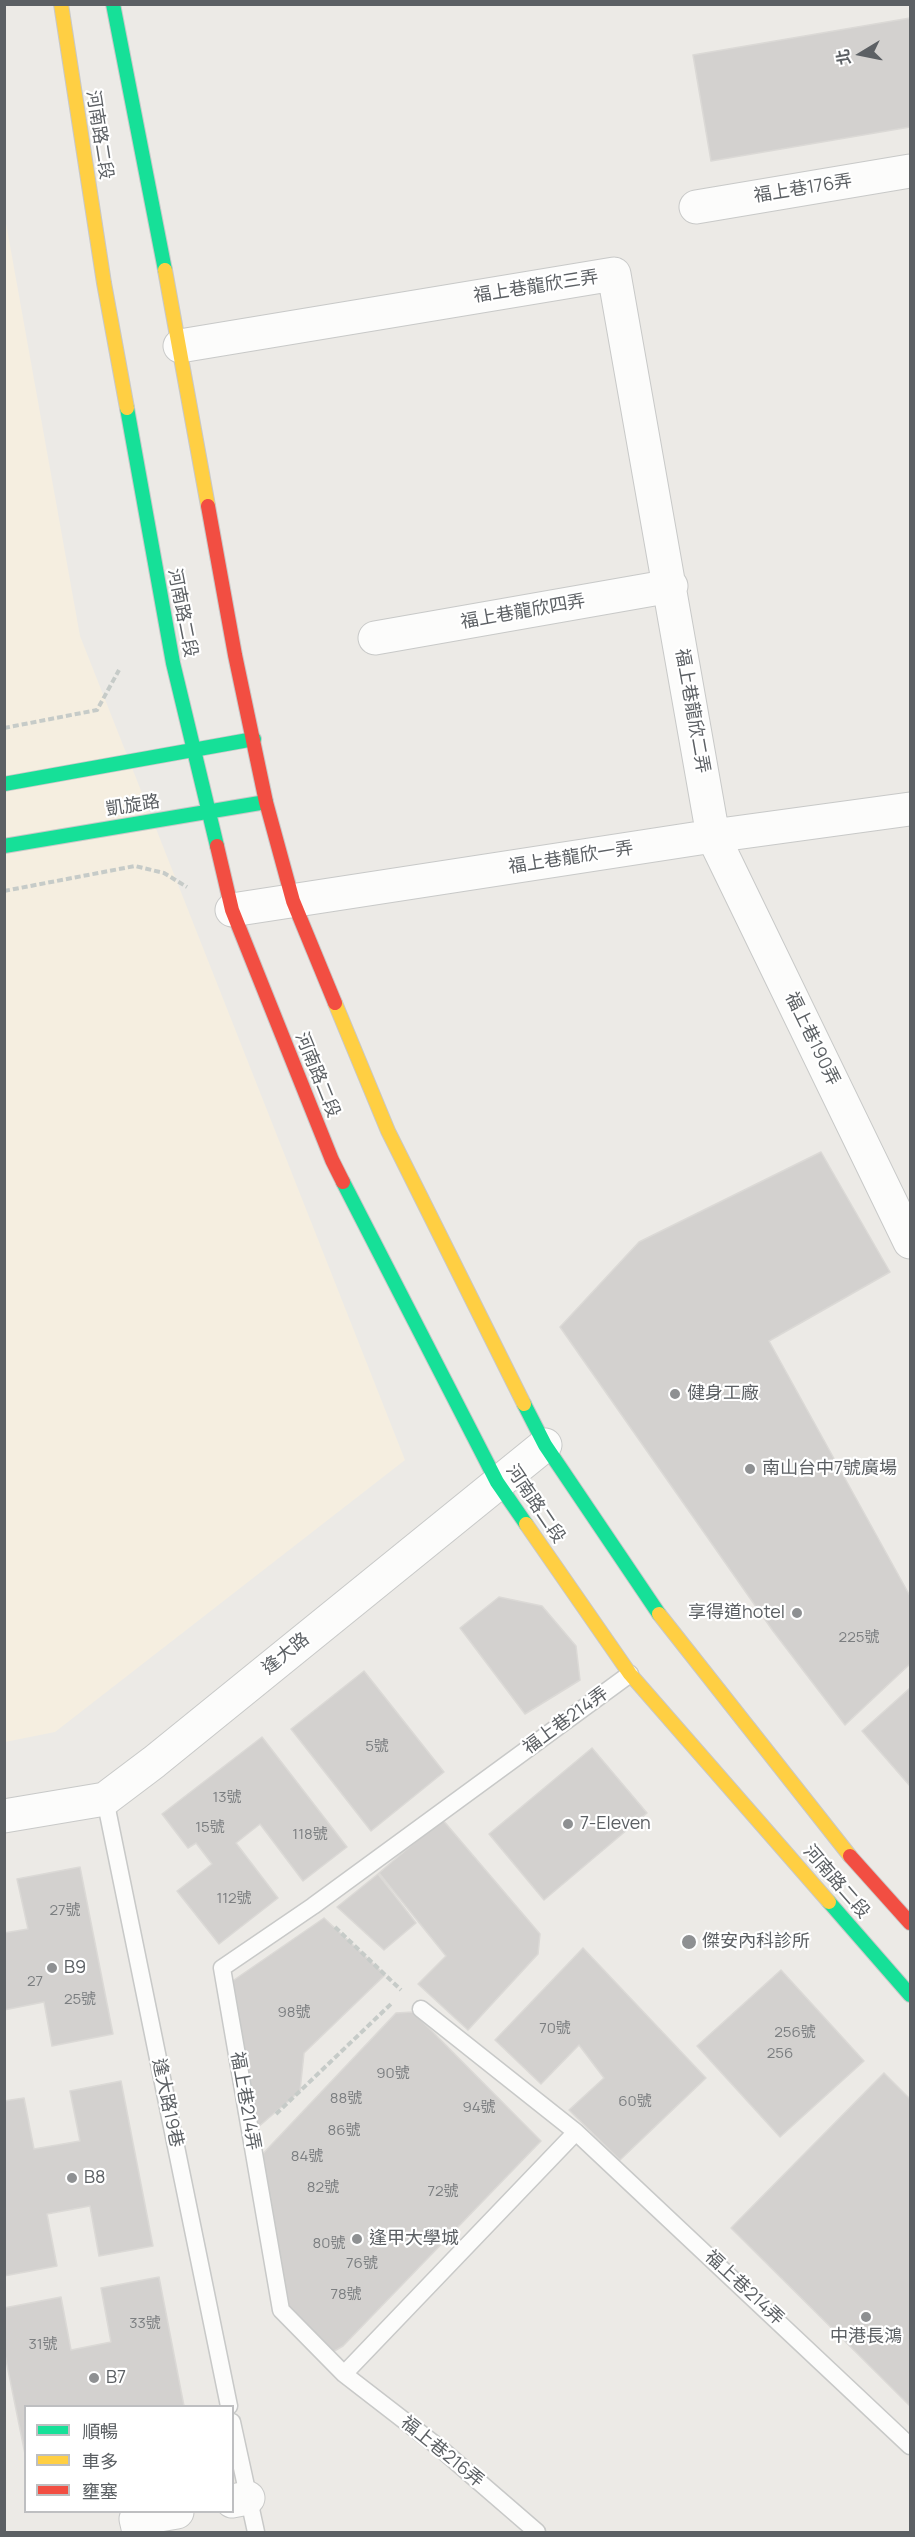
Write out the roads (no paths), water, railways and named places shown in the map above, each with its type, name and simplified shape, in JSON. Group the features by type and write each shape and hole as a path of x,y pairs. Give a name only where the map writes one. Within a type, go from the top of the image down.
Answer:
{"street":[{"name":"河南路二段","path":"61,4 118,364 173,663 232,910 332,1160 497,1482 630,1674 910,1995"},
{"name":"河南路二段","path":"113,4 180,346 235,655 266,802 293,901 388,1131 545,1445 666,1623 856,1864 910,1923"},
{"name":"福上巷176弄","path":"696,207 910,171"},
{"name":"福上巷龍欣三弄","path":"180,346 614,274 670,586"},
{"name":"福上巷龍欣四弄","path":"375,638 670,586"},
{"name":"福上巷龍欣二弄","path":"670,586 713,836"},
{"path":"4,784 254,739"},
{"name":"凱旋路","path":"4,846 266,802"},
{"name":"福上巷龍欣一弄","path":"232,910 713,836 910,809"},
{"name":"福上巷190弄","path":"713,836 910,1242"},
{"name":"逢大路","path":"4,1816 105,1799 163,1755 545,1445"},
{"path":"139,2532 136,2519 167,2513"}],"lane":[{"name":"福上巷214弄","path":"344,2374 281,2310 222,1968 313,1906 630,1674"},
{"name":"逢大路19巷","path":"105,1799 229,2405"},
{"name":"福上巷214弄","path":"421,2009 576,2132 910,2446"},
{"path":"344,2374 576,2132"},
{"name":"福上巷216弄","path":"344,2374 441,2449 537,2532"},
{"path":"234,2442 240,2500 256,2532"}],"place":[{"name":"健身工廠","path":"675,1394"},
{"name":"南山台中7號廣場","path":"750,1469"},
{"name":"享得道hotel","path":"797,1613"},
{"name":"7-Eleven","path":"568,1824"},
{"name":"傑安內科診所","path":"689,1942"},
{"name":"B9","path":"52,1968"},
{"name":"B8","path":"72,2178"},
{"name":"逢甲大學城","path":"357,2239"},
{"name":"中港長鴻","path":"866,2317"},
{"name":"B7","path":"94,2378"}]}
